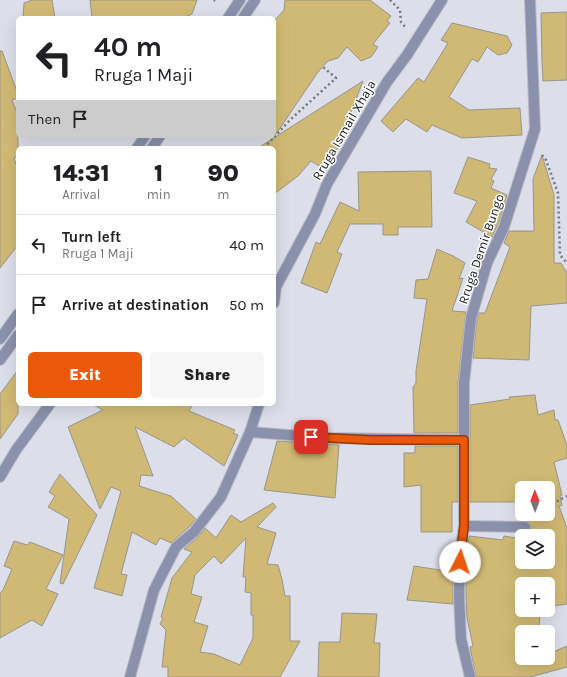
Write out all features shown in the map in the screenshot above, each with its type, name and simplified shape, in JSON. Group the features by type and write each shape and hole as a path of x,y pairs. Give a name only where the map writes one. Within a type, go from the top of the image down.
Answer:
{"street":[{"path":"229,16 240,0"},
{"path":"244,16 256,0"},
{"name":"Rruga Ismail Xhaja","path":"276,287 315,214 327,184 387,82 417,40 442,0"},
{"name":"Rruga Demir Bungo","path":"470,677 461,639 459,596 460,553 464,526 464,383 471,318 487,263 504,226 535,129 530,0"},
{"path":"0,339 16,317"},
{"path":"0,360 16,338"},
{"path":"0,477 16,450 49,406"},
{"path":"130,677 154,590 176,547 194,532 221,497 250,432 258,406"},
{"path":"250,432 333,439 464,440"},
{"path":"464,526 525,527"}],"path":[{"path":"390,0 400,10 401,22 417,40"},
{"path":"276,135 291,119 336,78 323,67"},
{"path":"266,146 273,138"},
{"path":"532,139 546,160 558,193 560,255 567,263"},
{"path":"555,502 567,496"}],"building":[{"path":"32,0 52,0 55,16 23,16 24,3"},
{"path":"90,0 197,0 192,14 188,16 92,16"},
{"path":"285,0 370,0 391,16 387,21 390,23 373,44 378,47 371,57 361,61 347,47 338,58 328,61 318,72 276,134 276,19 284,10"},
{"path":"567,12 567,80 543,81 541,13"},
{"path":"452,23 507,36 512,45 507,53 498,55 487,47 478,62 472,59 449,97 469,110 520,108 522,135 462,138 432,125 427,132 406,119 393,132 381,121 418,78 424,82 448,43 441,40"},
{"path":"0,51 2,51 16,89 16,99 12,100 16,110 16,138 18,138 18,146 16,146 16,157 14,158 16,164 16,248 0,268"},
{"path":"363,81 332,162 325,159 321,167 311,161 298,176 276,192 276,146 261,146 276,138 276,137"},
{"path":"542,155 554,195 554,263 561,263 567,273 567,303 531,306 529,360 473,358 477,319 479,313 485,313 510,247 504,243 509,231 534,231 533,179"},
{"path":"468,157 490,164 489,168 497,169 491,179 494,181 491,188 507,195 500,219 492,237 466,222 477,201 454,193"},
{"path":"431,171 432,227 398,227 398,235 383,235 383,224 350,224 337,252 342,254 327,293 301,283 316,242 320,244 340,202 359,211 358,172"},
{"path":"437,249 465,263 459,279 463,278 452,311 466,312 458,382 458,433 414,433 413,387 416,383 416,371 427,299 414,298 416,280 428,279"},
{"path":"16,373 16,406 18,406 18,414 0,439 0,394"},
{"path":"535,395 538,415 554,410 555,420 558,420 567,445 567,458 554,462 562,495 560,496 562,505 559,506 567,528 567,604 555,606 555,577 515,577 515,617 540,617 539,625 515,625 515,665 555,665 555,651 567,646 567,667 530,677 476,677 470,647 473,646 467,618 466,554 469,536 503,540 504,536 515,538 515,569 555,569 555,529 530,529 530,524 526,521 555,521 555,481 515,481 515,502 470,502 470,405 510,399 509,397"},
{"path":"96,406 192,406 189,411 235,430 233,433 238,435 224,466 184,438 174,447 135,427 153,476 141,475 139,486 171,496 196,519 171,543 160,538 156,545 132,532 121,574 127,575 122,596 94,588 121,491 111,487 100,509 68,427 103,410"},
{"path":"277,441 339,445 335,498 264,490"},
{"path":"415,446 458,446 458,502 452,502 452,532 421,532 421,485 404,487 404,453 415,453"},
{"path":"60,474 97,515 63,584 60,583 69,519 48,507 55,496 49,492"},
{"path":"273,503 276,507 257,527 276,533 267,564 278,565 285,596 290,596 290,641 300,641 280,677 168,677 168,667 162,667 166,630 160,624 163,618 161,617 172,578 192,552 184,549 198,537 205,528 216,538 231,515 241,522","holes":["246,538 243,577 246,577 245,592 251,593 253,638 240,665 214,654 200,652 208,626 194,622 202,597 191,594 195,575 214,556 221,564"]},
{"path":"14,541 27,545 30,542 63,555 46,589 58,594 42,626 32,620 0,638 0,593 3,590 12,569 4,566"},
{"path":"414,566 453,572 453,604 407,600"},
{"path":"342,613 377,614 374,643 380,643 379,677 318,677 319,642 340,642"}],"route":[{"path":"311,437 371,440 464,440 464,526 460,562"}]}
